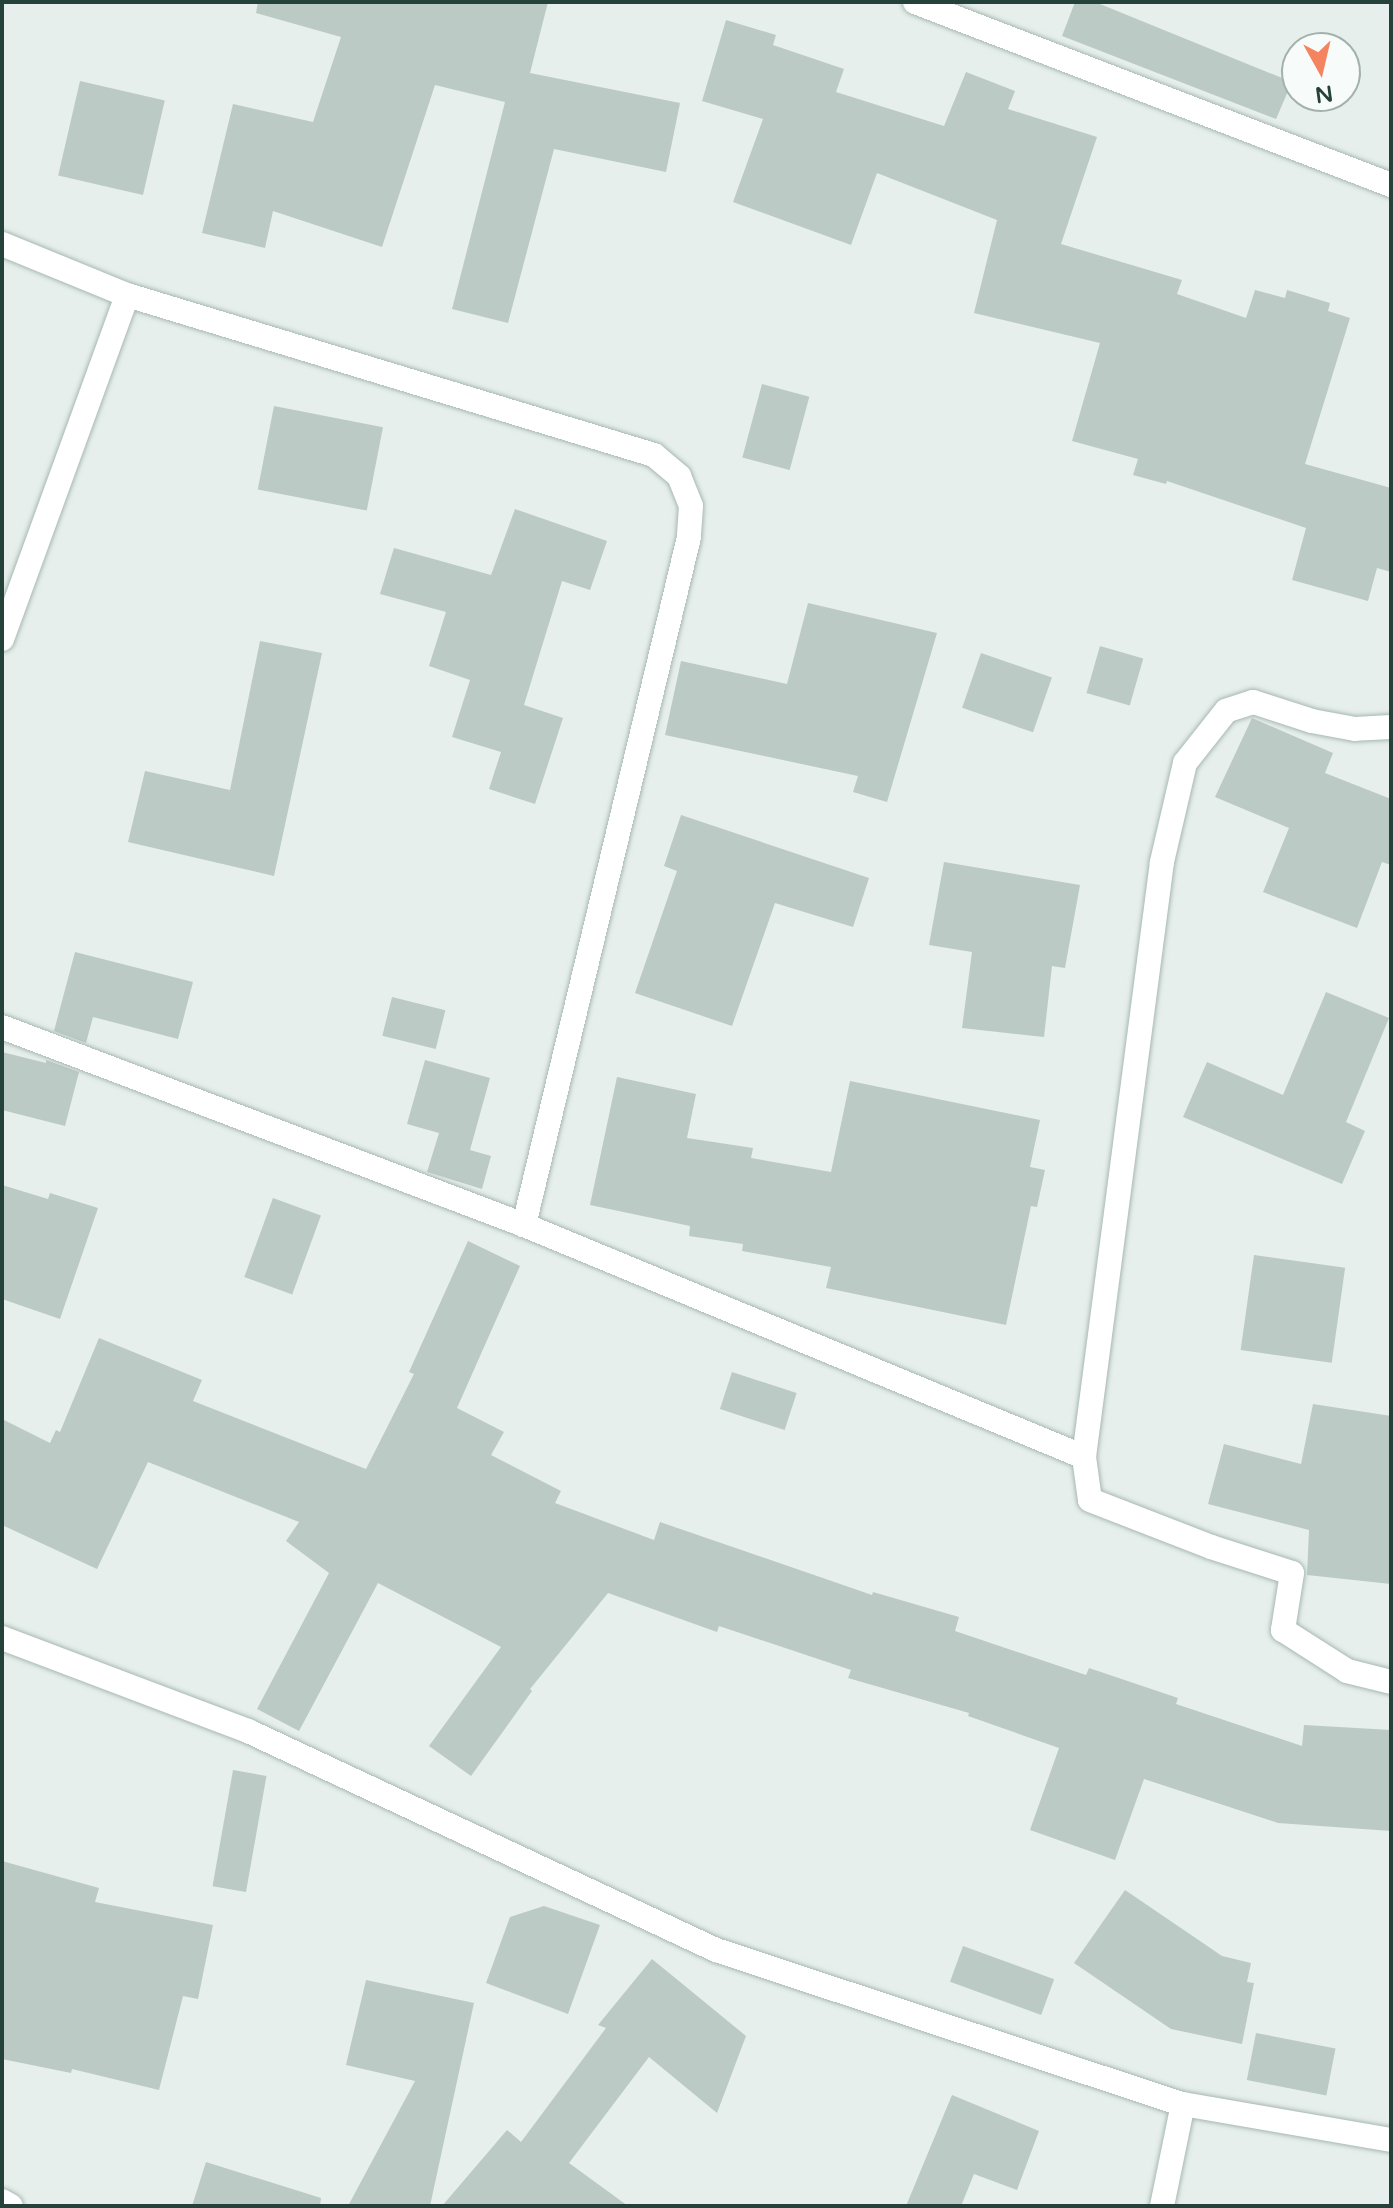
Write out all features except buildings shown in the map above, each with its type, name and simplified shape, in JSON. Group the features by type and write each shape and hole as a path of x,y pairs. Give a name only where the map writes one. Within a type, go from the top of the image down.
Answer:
{"street":[{"path":"915,2 1391,185"},
{"path":"2,244 127,295 654,455 679,476 691,506 689,537 524,1225"},
{"path":"2,639 127,295"},
{"path":"1391,727 1355,729 1312,721 1253,702 1226,711 1185,763 1162,862 1084,1457 1090,1500 1197,1542 1292,1573 1283,1630 1347,1671 1391,1682"},
{"path":"2,1027 524,1225 1084,1457"},
{"path":"2,1638 248,1731 716,1950 1183,2104 1391,2140"},
{"path":"1162,2206 1183,2104"},
{"path":"2,2201 11,2206"}]}
